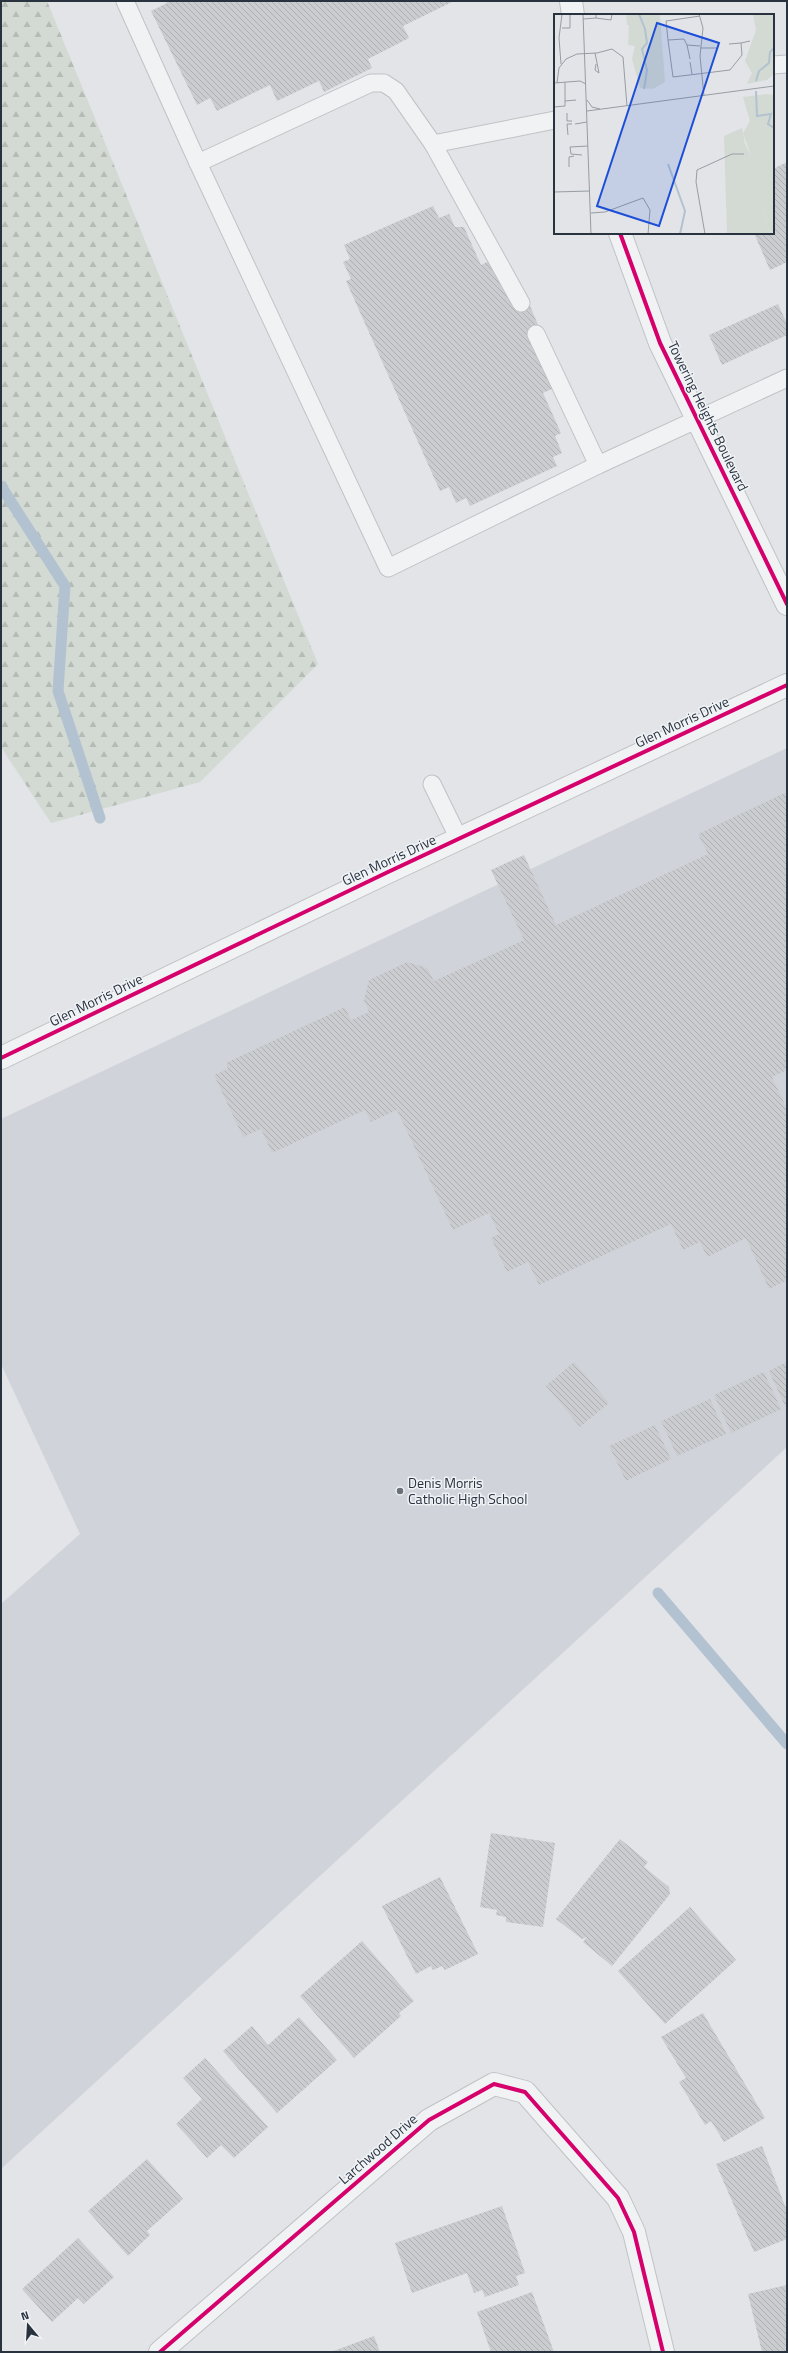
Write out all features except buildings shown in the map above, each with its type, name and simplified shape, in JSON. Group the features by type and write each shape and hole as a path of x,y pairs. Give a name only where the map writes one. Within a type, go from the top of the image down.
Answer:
{"street":[{"path":"571,1 573,14"},
{"name":"Towering Heights Boulevard","path":"620,234 660,343 787,604"},
{"name":"Glen Morris Drive","path":"1,1058 458,839 787,685"},
{"name":"Larchwood Drive","path":"160,2352 429,2120 494,2084 524,2092 618,2198 634,2232 663,2352"}],"lane":[{"path":"125,1 198,163 388,568 598,465 787,378"},
{"path":"774,65 787,64"},
{"path":"198,163 371,83 384,83 396,91 434,144 521,303"},
{"path":"434,144 554,120"},
{"path":"536,334 598,465"},
{"path":"432,784 458,839"}],"shaded area":[{"name":"Denis Morris Catholic High School","path":"787,748 787,1447 1,2169 1,1604 80,1534 1,1364 1,1119"}],"green space":[{"path":"1,1 47,1 318,664 200,782 51,823 1,747"}],"waterway":[{"path":"1,486 65,586 58,691 100,818"},
{"path":"658,1593 787,1744"}],"cycle path":[{"path":"620,234 660,343 787,604"},
{"path":"1,1058 388,872 787,685"},
{"path":"160,2352 429,2120 494,2084 525,2092 618,2198 634,2232 663,2352"}],"place":[{"name":"Denis Morris Catholic High School","path":"400,1491"}]}
